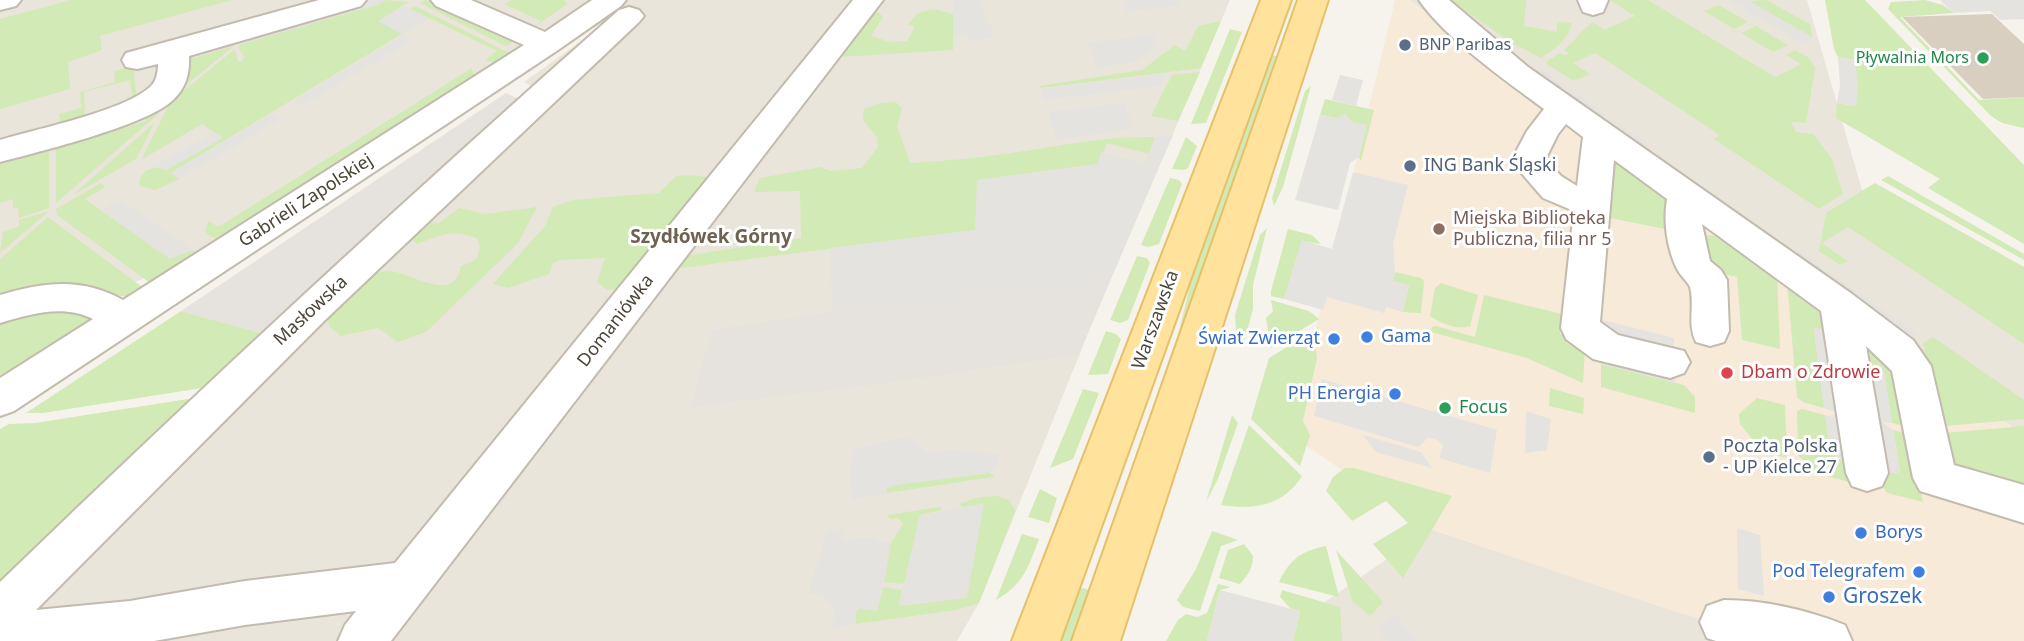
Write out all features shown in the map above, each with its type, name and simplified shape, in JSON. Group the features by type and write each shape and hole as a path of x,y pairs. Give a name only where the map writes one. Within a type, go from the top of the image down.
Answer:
{"main road":[{"name":"Warszawska","path":"1036,641 1276,0"},
{"path":"1096,641 1312,0"}],"street":[{"path":"0,1 6,0"},
{"path":"136,60 351,0"},
{"path":"446,0 547,44"},
{"name":"Domaniówka","path":"362,641 868,0"},
{"path":"1434,0 1443,11 1517,74 1839,304 1899,351 1911,366 1935,478 2024,504"},
{"name":"Gabrieli Zapolskiej","path":"0,399 547,44 620,8"},
{"name":"Masłowska","path":"0,614 275,344 537,99 620,8"},
{"path":"0,150 139,109 159,97 171,84 175,68 173,51"},
{"path":"494,78 537,99"},
{"path":"1567,109 1557,113 1536,142 1528,161 1549,188 1567,197 1592,204"},
{"path":"1600,132 1580,328 1607,348 1670,362"},
{"path":"1686,194 1683,201 1684,233 1696,270 1708,280 1710,331"},
{"path":"0,309 45,296 71,295 123,320"},
{"path":"1839,304 1867,473"},
{"path":"0,627 22,635 130,623 245,603 409,583"},
{"path":"1724,622 1753,622 1828,641"}],"shaded area":[{"path":"0,0 1230,0 1091,326 979,603 957,641 0,641 542,93 524,82 602,26 574,12 341,164 164,271 129,284 0,299"},
{"path":"366,0 385,0 380,4 241,44 238,35"},
{"path":"953,0 980,0 986,23 992,27 993,38 970,41 968,35 953,36"},
{"path":"1129,0 1180,0 1177,6 1124,12"},
{"path":"1395,0 1409,0 2024,435 2024,641 1780,641 1674,611 1430,529 1290,435"},
{"path":"1409,0 1807,0 1862,190 2024,296 2024,435"},
{"path":"1729,0 1747,0 1812,37 1802,43"},
{"path":"1940,0 2024,0 2024,19 2000,20 1990,11 1953,13"},
{"path":"404,6 429,18 402,34 378,21"},
{"path":"1153,34 1156,48 1135,61 1097,68 1088,43"},
{"path":"404,35 413,40 301,106 293,101"},
{"path":"1838,57 1855,60 1858,84 1856,106 1837,103 1840,86"},
{"path":"1538,67 1565,86 1560,89 1562,92 1571,90 1606,115 1601,120 1610,118 1648,145 1638,151 1529,71"},
{"path":"1164,74 1161,86 1044,100 1041,89"},
{"path":"1340,75 1363,80 1356,106 1332,100"},
{"path":"506,93 530,104 278,338 181,311"},
{"path":"1125,103 1133,129 1056,140 1048,112"},
{"path":"273,113 282,118 179,179 171,173"},
{"path":"1345,114 1352,122 1367,125 1359,157 1350,163 1338,210 1295,200 1320,115 1336,118"},
{"path":"214,132 223,138 166,170 157,167 147,170"},
{"path":"1173,135 1112,276 832,311 830,248 975,230 977,180 1098,164 1101,152 1145,164 1155,137"},
{"path":"1353,172 1408,185 1393,244 1395,272 1392,281 1409,285 1403,312 1386,307 1384,313 1327,297 1323,310 1284,299 1302,240 1332,249"},
{"path":"119,200 192,250 170,259 101,210"},
{"path":"1799,251 1918,335 1906,342 1786,258"},
{"path":"1112,276 1079,354 892,382 691,407 712,330 896,302"},
{"path":"1603,320 1674,338 1675,383 1601,364"},
{"path":"1814,328 1824,329 1868,364 1884,371 1892,423 1882,422 1893,430 1900,472 1885,474 1848,464 1831,454 1825,415 1833,417 1835,412 1824,408"},
{"path":"1322,379 1497,430 1490,473 1439,458 1443,446 1436,439 1428,438 1418,447 1314,416"},
{"path":"1526,411 1551,419 1547,450 1525,453"},
{"path":"1363,435 1421,452 1432,468 1376,452"},
{"path":"910,436 926,452 956,450 999,454 996,465 989,473 894,485 887,488 887,493 852,500 850,473 853,449"},
{"path":"984,504 967,598 899,606 920,515"},
{"path":"844,528 844,539 875,538 879,542 891,543 877,611 859,608 856,612 856,624 832,629 834,609 824,595 808,594 827,531"},
{"path":"1737,528 1760,535 1764,596 1738,589"},
{"path":"1430,529 1674,611 1780,641 1314,641 1322,604"},
{"path":"1220,590 1300,611 1293,641 1207,641"},
{"path":"1395,615 1417,641 1388,641 1376,627"}],"green space":[{"path":"71,0 232,0 100,36 102,50 68,62 70,89 0,109 0,19"},
{"path":"385,0 408,2 379,21 402,34 172,172 179,179 155,190 140,186 141,176 147,170 166,170 222,138 202,124 141,160 171,101 235,49 238,62 242,61 244,57 238,47 241,44 380,4"},
{"path":"425,0 439,3 519,38 506,46 420,3"},
{"path":"513,0 564,0 567,4 530,30 541,21 504,4"},
{"path":"1450,0 1526,0 1524,26 1557,32 1557,22 1572,23 1564,39 1541,58 1512,43"},
{"path":"1610,0 1648,0 1775,77 1801,64 1786,55 1795,50 1808,57 1815,68 1806,123 1791,122 1796,132 1813,134 1832,159 1843,194 1819,209 1714,139 1720,135 1595,53 1573,63 1590,74 1574,81 1547,64 1547,61 1560,53 1565,56 1569,53 1564,50 1593,22 1604,30 1635,16"},
{"path":"1766,0 1810,24 1812,37 1749,1"},
{"path":"1825,0 1865,0 2024,165 2024,244 1928,188 1940,179 1836,118 1837,103 1856,106 1855,60 1838,57 1834,49"},
{"path":"1925,0 1943,5 1954,13 1900,17 1979,100 2024,97 2024,128 2002,123 1991,116 1888,9 1891,2"},
{"path":"1719,5 1748,22 1734,29 1704,11"},
{"path":"415,6 515,56 501,65 485,60 497,51 410,9"},
{"path":"933,9 953,14 953,50 839,57 868,12 879,13 883,17 871,36 890,42 907,41 915,27 908,25 916,14"},
{"path":"1221,21 1201,68 1040,86 1142,70 1175,45 1185,51 1198,26"},
{"path":"1756,26 1788,45 1773,52 1741,33"},
{"path":"1230,29 1242,32 1206,123 1191,124"},
{"path":"1273,40 1276,41 1271,55 1282,57 1142,452 1140,444 1178,335 1203,232"},
{"path":"234,46 181,89 187,58 192,52 194,58"},
{"path":"133,66 137,100 133,102 130,80 84,92 85,115 60,124 59,114 81,108 80,92 115,82 114,71"},
{"path":"472,68 474,78 219,240 207,234 205,230 209,221 218,227"},
{"path":"1200,72 1178,121 1151,116 1172,75"},
{"path":"1311,86 1283,187 1274,206 1272,198 1305,91"},
{"path":"166,97 157,115 56,203 56,148 146,121 146,115"},
{"path":"1325,99 1374,110 1361,161 1336,118 1320,115"},
{"path":"896,102 902,109 897,126 910,163 986,156 1101,140 1155,137 1149,154 1107,143 1098,164 978,180 975,230 681,268 684,256 801,238 800,191 754,192 760,178 821,167 830,171 862,168 878,147 877,137 863,120 864,109 880,103"},
{"path":"155,122 136,159 73,195"},
{"path":"1186,137 1197,146 1188,168 1172,169"},
{"path":"49,149 49,208 19,218 18,207 13,208 13,199 0,203 0,164"},
{"path":"1611,157 1666,196 1670,230 1610,218"},
{"path":"676,176 707,177 720,188 627,289 607,290 597,282 605,258 560,260 553,263 549,274 508,288 493,284 545,226 553,207 572,200 659,193"},
{"path":"1888,176 2024,254 2024,260 1881,180"},
{"path":"1170,178 1179,180 1182,184 1159,244 1148,247 1141,245"},
{"path":"101,183 105,187 85,199 169,258 186,251 194,251 195,255 157,288 57,215 56,209"},
{"path":"1875,183 2024,267 2024,344 1848,227 1822,243 1847,261 1840,265 1819,251 1826,213"},
{"path":"537,207 518,243 426,332 398,342 378,328 341,336 330,327 326,318 347,289 361,277 388,271 430,284 450,284 457,278 461,266 476,260 480,248 478,239 469,236 447,234 418,244 408,237 419,222 439,223 459,208 485,214"},
{"path":"49,211 0,253 3,232 19,226 19,220"},
{"path":"48,217 149,292 131,297 111,295 0,302 0,259"},
{"path":"1267,228 1253,285 1253,309 1243,346 1237,345 1235,315 1260,235"},
{"path":"1288,229 1312,235 1321,244 1302,241 1284,299 1271,296 1271,291"},
{"path":"1722,235 1777,275 1780,349 1742,340 1737,277 1712,271 1695,236"},
{"path":"1137,256 1147,258 1150,263 1128,320 1120,323 1110,320"},
{"path":"1395,272 1424,281 1421,313 1403,312 1409,285 1392,281"},
{"path":"1787,281 1829,311 1824,329 1814,329 1824,408 1803,402 1797,397"},
{"path":"1441,283 1478,295 1470,326 1455,327 1430,316 1435,288"},
{"path":"1484,295 1562,314 1560,334 1572,337 1585,348 1583,383 1527,358 1431,332 1432,327 1436,326 1475,337"},
{"path":"1271,300 1309,311 1319,319 1271,348 1266,318 1273,311"},
{"path":"50,304 89,314 92,320 0,388 0,318"},
{"path":"181,311 278,338 202,388 43,413 26,413"},
{"path":"1319,327 1315,343 1317,358 1303,421 1310,435 1300,466 1251,419 1269,358"},
{"path":"1106,331 1121,339 1108,374 1088,375"},
{"path":"1933,337 2024,400 2024,419 1934,427 1914,356 1926,348 1922,344"},
{"path":"1866,345 1892,358 1909,427 1892,423 1884,371 1868,364 1862,349"},
{"path":"1601,364 1684,385 1695,397 1695,413 1601,387"},
{"path":"1550,388 1584,398 1583,414 1549,406"},
{"path":"1083,389 1099,393 1073,459 1050,468"},
{"path":"207,396 0,596 0,429 9,424 35,423"},
{"path":"1757,398 1785,405 1787,458 1762,451 1740,424 1739,414"},
{"path":"1802,409 1825,415 1831,454 1848,464 1867,487 1816,473 1798,455 1797,411"},
{"path":"1232,415 1238,423 1218,479 1206,502"},
{"path":"1249,425 1302,476 1286,494 1267,504 1245,507 1221,505"},
{"path":"2024,426 2024,483 1951,461 1934,434"},
{"path":"1893,430 1909,434 1923,502 1887,493 1880,482 1885,474 1900,472"},
{"path":"1345,468 1354,468 1452,496 1403,578 1373,544 1408,523 1386,501 1352,521 1326,491 1333,477"},
{"path":"989,473 994,475 993,477 887,493 887,488 894,485"},
{"path":"1040,489 1057,498 1049,523 1028,517"},
{"path":"997,496 1009,500 1015,511 979,603 956,610 856,624 856,612 859,608 877,611 883,587 902,590 899,604 966,598 983,504 963,507 959,504 979,497"},
{"path":"940,507 942,510 920,515 904,584 884,582 891,543 903,524 898,518 890,519 887,515"},
{"path":"1212,531 1238,540 1221,546 1200,611 1183,607 1177,600 1196,569"},
{"path":"1022,534 1039,539 1032,558 1013,588 996,600"},
{"path":"1244,544 1253,556 1251,568 1245,578 1240,584 1219,578 1228,550"},
{"path":"1326,546 1339,597 1279,582 1287,567 1297,557"},
{"path":"1336,550 1383,602 1370,616 1353,602"},
{"path":"1091,555 1080,587 1095,592 1078,641 1055,641"},
{"path":"1218,584 1231,587 1220,590 1207,641 1166,641 1178,620 1186,614 1197,617 1207,613"},
{"path":"1282,590 1340,607 1342,641 1293,641 1300,611 1290,608 1280,597"}],"building":[{"name":"Pływalnia Mors","path":"1992,14 2024,44 2024,97 1983,99 1902,17"}],"place":[{"name":"BNP Paribas","path":"1405,45"},
{"name":"Pływalnia Mors","path":"1983,58"},
{"name":"ING Bank Śląski","path":"1410,166"},
{"name":"Miejska Biblioteka Publiczna, filia nr 5","path":"1439,229"},
{"name":"Gama","path":"1367,337"},
{"name":"Świat Zwierząt","path":"1334,339"},
{"name":"Dbam o Zdrowie","path":"1727,373"},
{"name":"PH Energia","path":"1395,394"},
{"name":"Focus","path":"1445,408"},
{"name":"Poczta Polska - UP Kielce 27","path":"1709,457"},
{"name":"Borys","path":"1861,533"},
{"name":"Pod Telegrafem","path":"1919,572"},
{"name":"Groszek","path":"1829,597"}],"district":[{"name":"Szydłówek Górny","path":"711,238"}]}
